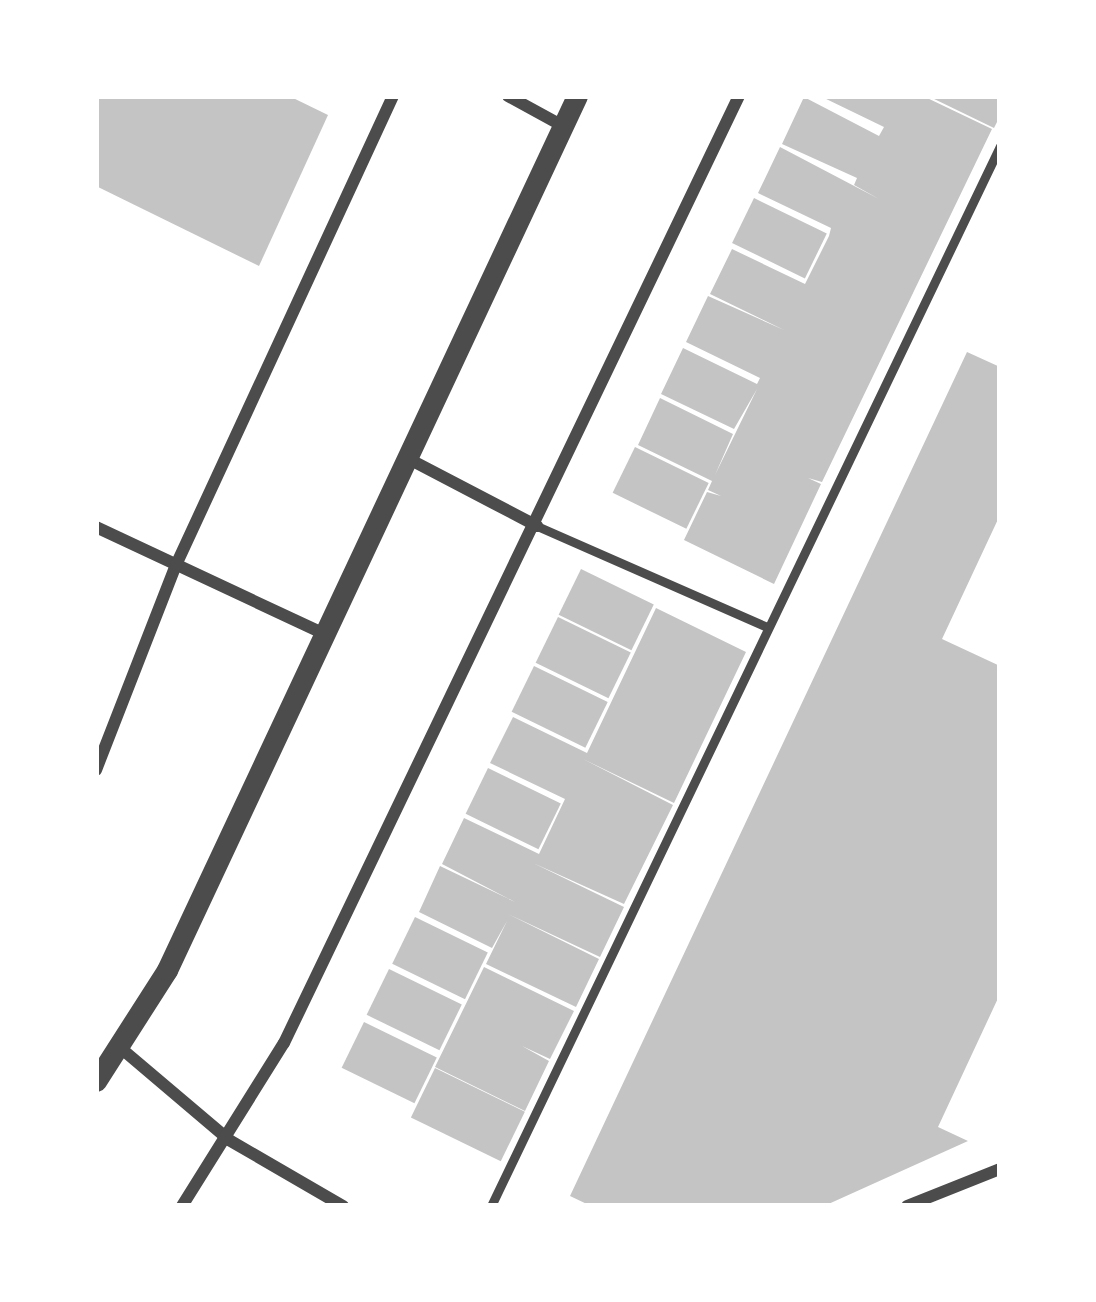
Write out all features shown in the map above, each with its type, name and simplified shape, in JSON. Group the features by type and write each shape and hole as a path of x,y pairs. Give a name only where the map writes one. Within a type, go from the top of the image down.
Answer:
{"street":[{"path":"96,770 176,565 393,96"},
{"path":"508,96 563,127"},
{"path":"96,1081 123,1050 577,96"},
{"path":"182,1206 229,1140 284,1043 537,526 739,96"},
{"path":"407,458 537,526"},
{"path":"96,527 320,632"},
{"path":"123,1050 229,1140 343,1206"},
{"path":"907,1206 1000,1168"}],"lane":[{"path":"490,1206 764,626 1000,146"},
{"path":"537,526 764,626"}],"building":[{"path":"96,96 289,96 328,115 259,266 96,186"},
{"path":"820,96 923,96 992,129 822,482 808,478 821,484 774,584 684,540 707,492 721,496 708,490 712,481 638,445 660,398 733,434 715,475 757,389 734,429 661,394 683,348 757,384 760,378 686,342 708,296 784,330 710,294 732,249 805,284 829,236 831,228 758,193 780,147 879,199 854,185 857,178 782,144 804,97 879,136 884,127"},
{"path":"928,96 1000,96 1000,116 994,128"},
{"path":"754,198 827,234 805,278 732,243"},
{"path":"967,352 1000,367 1000,515 942,639 1000,666 1000,994 938,1127 968,1141 824,1206 591,1206 570,1196"},
{"path":"635,447 709,483 686,529 613,493"},
{"path":"581,569 654,605 631,650 559,615"},
{"path":"656,608 746,652 674,803 583,759 673,805 624,904 533,863 624,907 600,957 508,914 599,959 576,1007 486,964 507,921 492,948 419,912 440,866 515,902 442,864 464,818 539,854 565,799 490,763 513,717 587,753"},
{"path":"558,617 631,653 608,698 536,663"},
{"path":"534,666 608,702 585,748 512,712"},
{"path":"488,768 561,804 538,849 466,814"},
{"path":"415,917 488,953 465,999 392,964"},
{"path":"484,967 574,1011 550,1059 522,1046 549,1061 525,1111 435,1067"},
{"path":"389,969 462,1005 439,1050 367,1015"},
{"path":"364,1022 437,1058 414,1103 342,1068"},
{"path":"435,1068 525,1112 501,1161 411,1117"}]}
